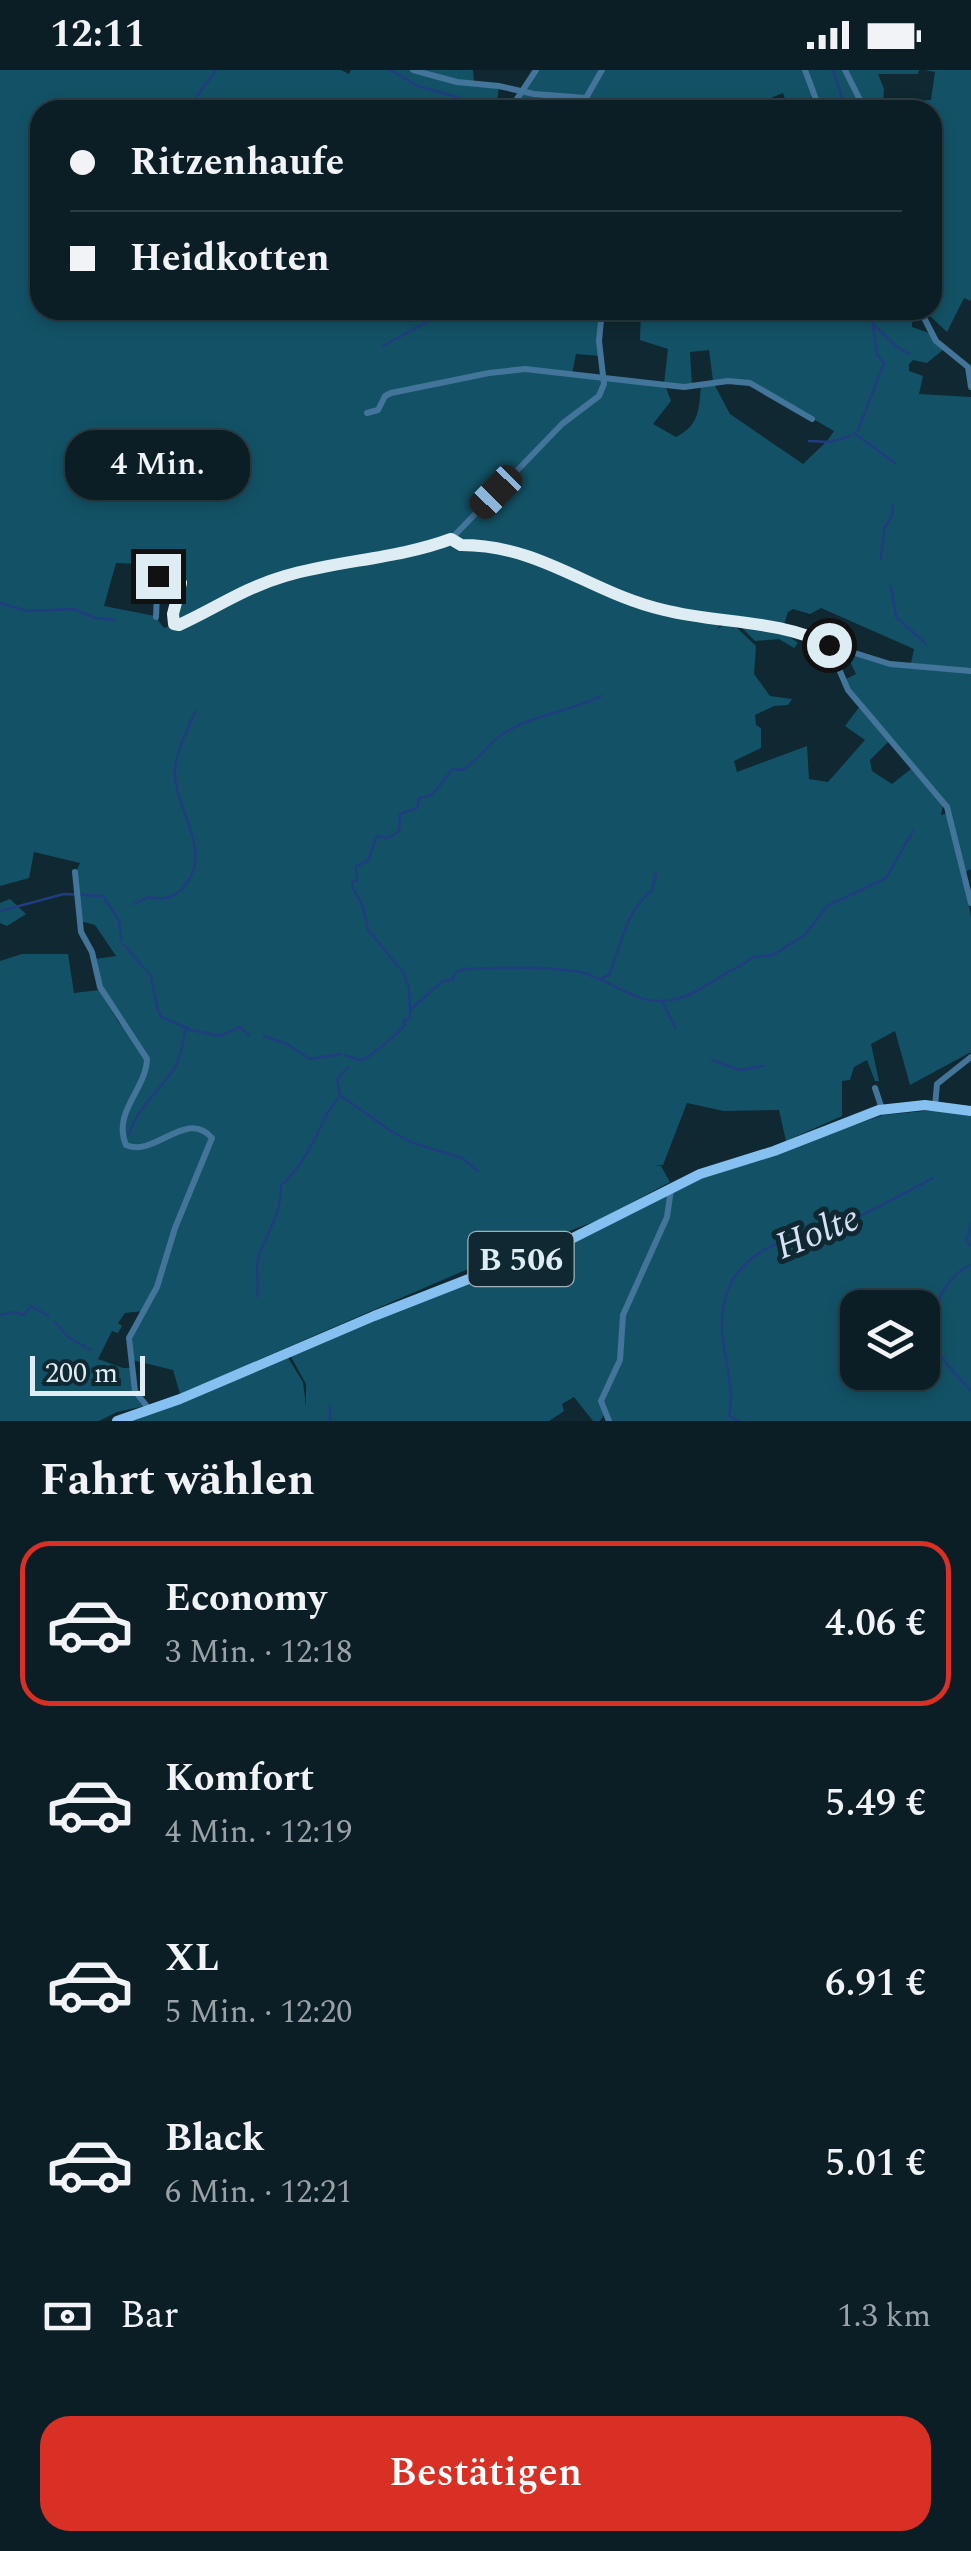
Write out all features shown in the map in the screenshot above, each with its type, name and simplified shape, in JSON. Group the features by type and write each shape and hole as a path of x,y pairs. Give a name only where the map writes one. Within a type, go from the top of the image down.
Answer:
{"main road":[{"name":"B 506","path":"117,1421 571,1238 670,1187 882,1109 935,1106 971,1111"}],"street":[{"path":"413,70 457,82 586,98 602,70"},
{"path":"516,100 536,70"},
{"path":"805,70 816,100"},
{"path":"845,70 860,100"},
{"path":"141,586 158,576 176,578 181,583 172,617 176,625 234,594 288,575 396,556 451,539 562,424 598,396 604,380 599,341 601,320"},
{"path":"924,320 944,349 968,367 971,388"},
{"path":"371,412 380,408 385,396 391,393 489,372 525,369 684,387 713,382 750,383 812,420"},
{"path":"451,539 461,545 533,555 592,584 666,611 782,628 890,664 971,671"},
{"path":"156,616 158,594 176,578"},
{"path":"829,645 848,690 947,807 971,903"},
{"path":"75,872 81,932 92,952 100,987 147,1058 143,1081 123,1119 126,1145 136,1149 150,1146 174,1132 193,1128 206,1131 212,1138 175,1228 157,1287 130,1338 135,1391 150,1410"},
{"path":"935,1106 938,1084 971,1057"},
{"path":"875,1088 882,1109"},
{"path":"609,1421 601,1400 620,1360 623,1315 668,1217 670,1187"}],"shaded area":[{"path":"0,70 341,70 349,74 351,70 473,70 474,83 499,86 497,100 30,100 30,320 602,320 601,356 576,354 572,374 603,380 597,395 580,411 599,396 604,379 664,384 668,349 640,340 641,320 912,320 912,327 929,333 944,349 927,363 913,360 909,364 909,371 923,376 919,394 971,397 971,869 964,873 971,917 971,1052 910,1085 895,1031 871,1044 879,1081 875,1081 867,1060 854,1067 850,1080 842,1081 842,1116 786,1141 779,1110 724,1111 687,1103 663,1165 653,1166 661,1166 670,1182 601,1219 461,1272 180,1394 173,1370 132,1360 130,1337 151,1296 143,1311 125,1313 118,1323 122,1326 118,1333 112,1331 98,1359 131,1368 134,1391 145,1406 99,1421 0,1421 0,961 22,954 68,954 74,993 99,990 119,1023 132,1035 108,999 97,970 95,959 116,956 95,925 80,921 76,872 80,863 34,852 29,878 0,886","holes":["709,350 713,381 701,384 694,422 676,437 653,424 671,401 665,385 692,386 690,352","713,382 750,383 834,431 803,464 730,414","542,443 455,537 460,543 533,553 664,608 783,627 793,609 810,614 821,608 914,649 911,663 890,666 846,653 856,674 844,680 951,812 941,815 943,805 911,769 892,784 872,771 870,760 889,741 860,706 845,726 865,740 828,782 809,779 807,746 737,772 734,761 761,748 761,728 756,725 755,715 774,706 788,705 792,699 770,696 754,674 756,646 734,625 727,623 716,630 723,622 645,607 532,556 449,542 428,547 450,536","116,563 160,565 184,574 174,625 164,628 155,616 104,606","123,1120 126,1139 136,1148 185,1128 195,1127 204,1130 212,1137 174,1233 211,1139 205,1132 186,1132 135,1150 123,1138"]},
{"path":"536,70 600,70 583,100 516,100"},
{"path":"605,70 919,70 918,74 878,74 883,100 816,100 814,96 785,100 783,93 766,100 588,100"},
{"path":"925,70 971,70 971,301 964,298 947,332 934,320 942,320 942,100 931,100 935,72"},
{"path":"739,625 781,630 798,643 794,648 779,639 755,641"},
{"path":"10,899 26,914 7,926 0,923 0,903"},
{"path":"934,1110 971,1116 971,1421 610,1421 601,1396 604,1415 600,1421 593,1421 574,1397 562,1404 564,1411 549,1421 124,1421 287,1356 303,1382 306,1407 306,1384 290,1355 575,1238 674,1188 883,1115"}],"waterway":[{"path":"194,100 216,70"},
{"path":"390,70 418,86 468,100"},
{"path":"833,70 843,100"},
{"path":"383,346 431,320"},
{"path":"858,430 884,363 877,355 872,320"},
{"path":"873,324 909,354"},
{"path":"854,433 895,463"},
{"path":"809,441 830,442 851,436"},
{"path":"881,558 884,529 893,505"},
{"path":"891,586 896,617 926,644"},
{"path":"0,603 27,611 74,609 95,618 114,620"},
{"path":"410,1009 403,972 368,930 363,907 352,886 357,881 356,866 368,861 377,836 388,838 399,831 400,814 417,808 419,798 432,795 453,769 463,770 504,733 601,696"},
{"path":"134,904 148,897 175,894 192,875 195,847 177,791 175,769 195,711"},
{"path":"345,1055 361,1060 371,1055 405,1025 403,1021 410,1018 410,1010 443,981 452,980 456,972 465,969 575,971 648,1000 687,996 753,957 773,955 805,935 827,906 886,878 913,831"},
{"path":"602,978 609,975 630,918 652,891 656,873"},
{"path":"0,911 64,894 103,896 119,920 121,941"},
{"path":"124,945 151,976 162,1017 191,1030 220,1036 240,1027 249,1035"},
{"path":"662,1001 676,1029"},
{"path":"129,1134 143,1107 175,1067 186,1028"},
{"path":"264,1036 287,1044 310,1059 341,1054"},
{"path":"712,1060 740,1070 764,1066"},
{"path":"257,1296 258,1260 277,1213 281,1185 301,1163 340,1095 337,1079 348,1067"},
{"path":"341,1096 391,1131 413,1143 462,1158 478,1171"},
{"name":"Holte","path":"738,1421 729,1416 731,1390 722,1323 727,1293 742,1268 778,1243 833,1229 933,1178"},
{"path":"971,1224 967,1240 971,1246"},
{"path":"971,1265 945,1288 933,1323 939,1352 971,1391"},
{"path":"0,1315 23,1315 31,1306 48,1316"},
{"path":"55,1322 68,1337 91,1350"},
{"path":"330,1407 330,1421"}],"route":[{"path":"158,576 168,575 181,583 172,617 174,624 179,625 234,594 288,575 396,556 451,539 461,545 533,555 592,584 666,611 782,628 829,645"}]}
